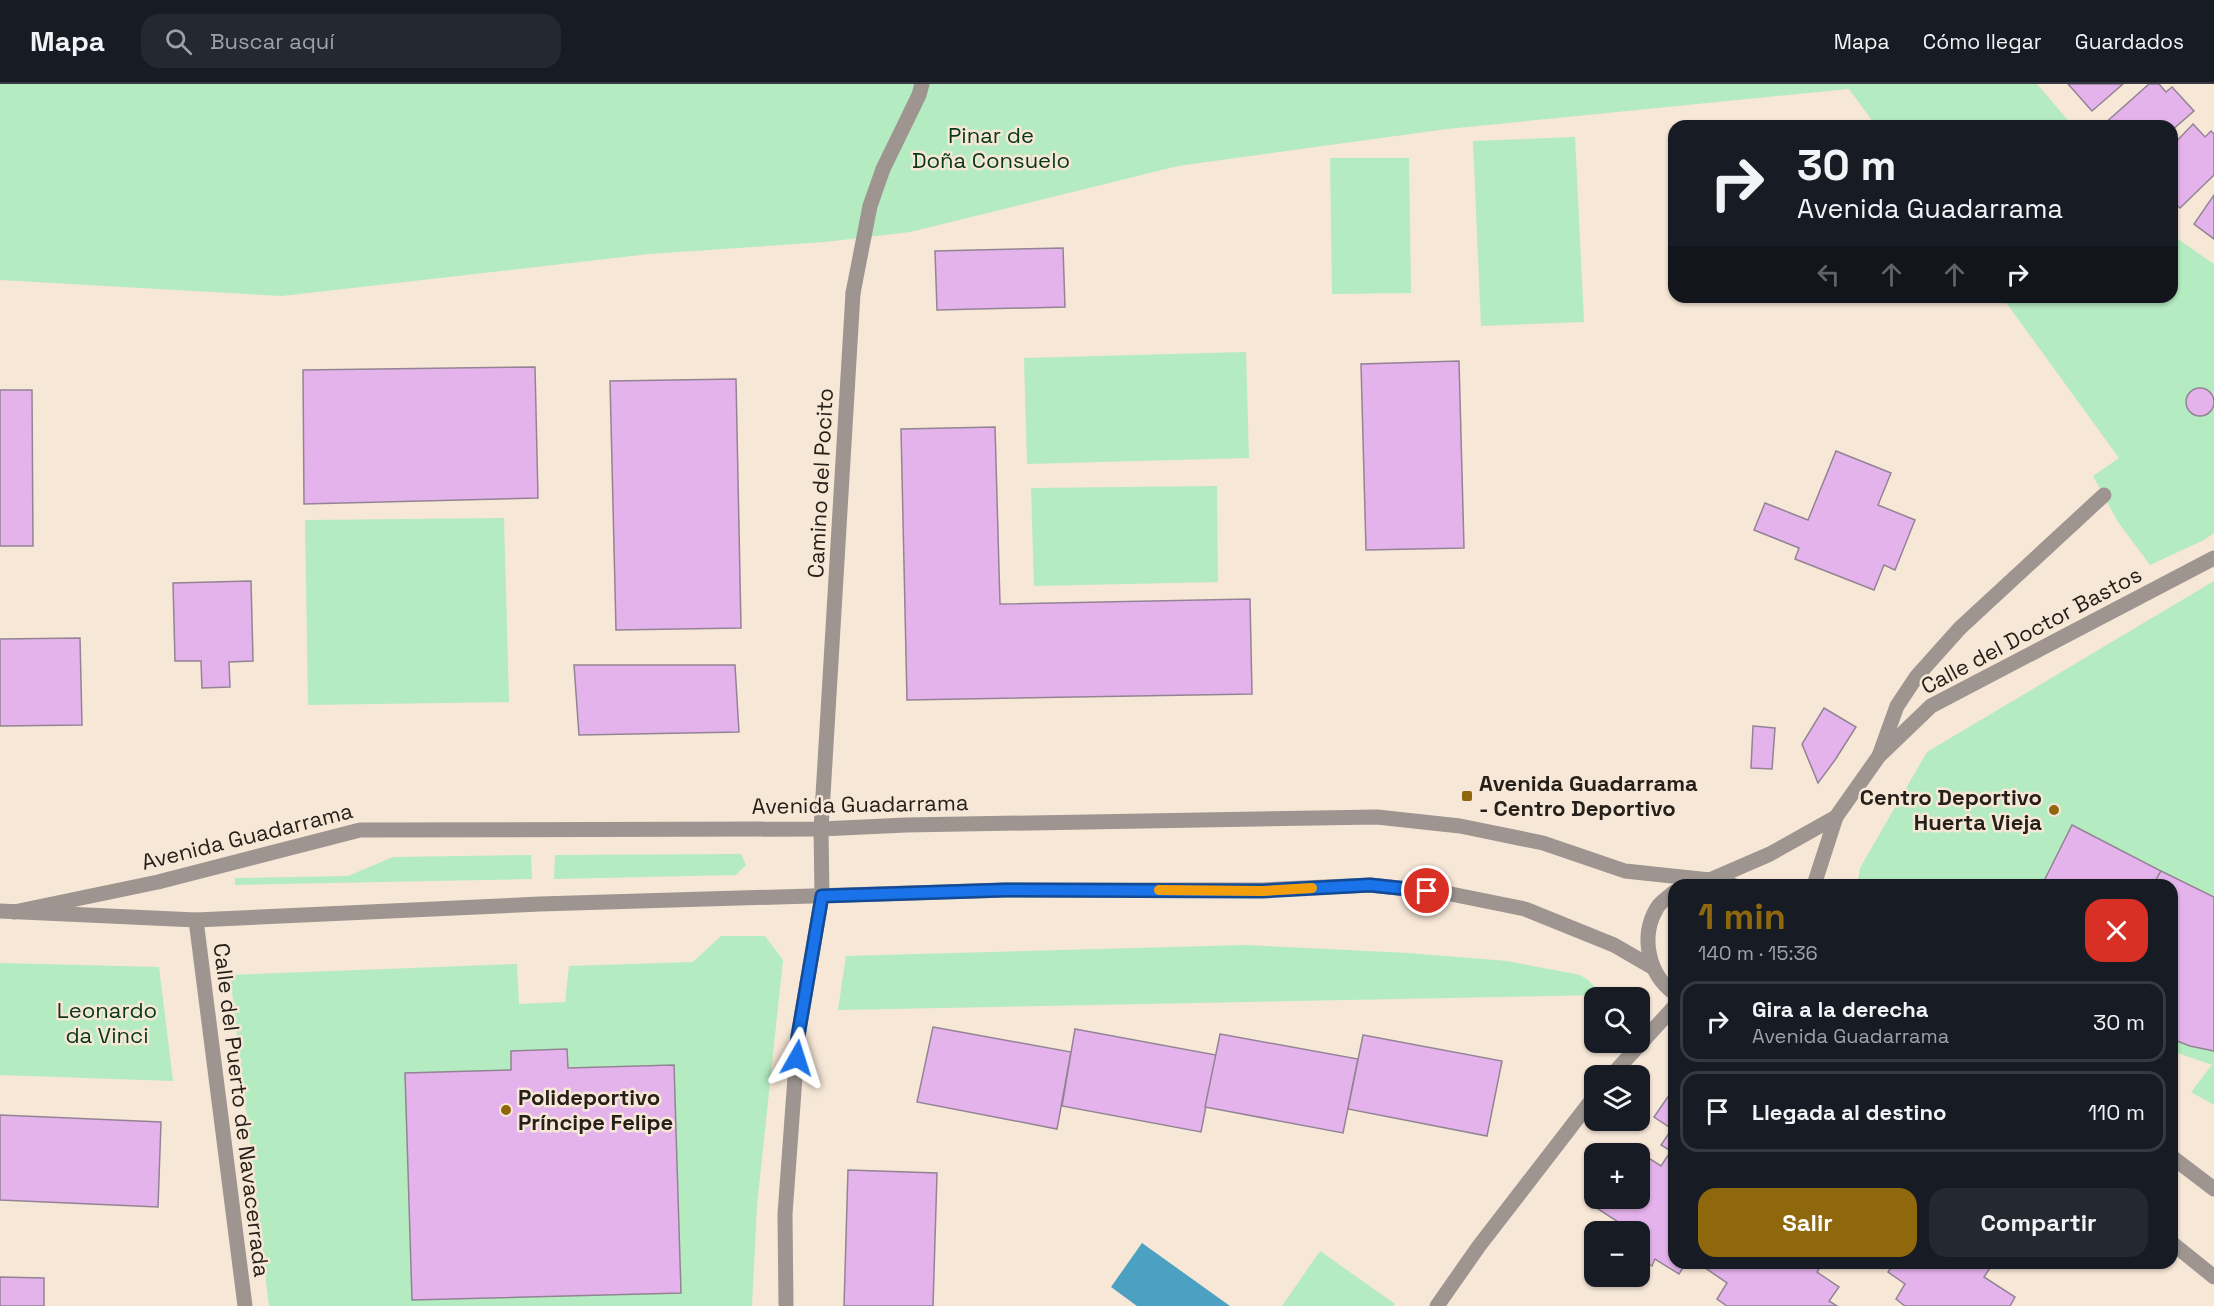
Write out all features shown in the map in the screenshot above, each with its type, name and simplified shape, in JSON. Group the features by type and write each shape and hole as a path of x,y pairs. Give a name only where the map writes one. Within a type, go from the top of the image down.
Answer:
{"street":[{"name":"Camino del Pocito","path":"786,1306 785,1214 798,1036 822,896 821,829 853,293 870,206 883,169 922,84"},
{"name":"Calle del Doctor Bastos","path":"1879,756 1897,706 1917,676 1960,628 2104,495"},
{"name":"Calle del Doctor Bastos","path":"1712,879 1770,854 1836,817 1879,756 1931,706 2214,558"},
{"name":"Avenida Guadarrama","path":"7,911 158,882 360,830 821,829 906,825 1377,817 1460,826 1543,843 1624,871 1700,879"},
{"path":"1816,879 1836,817"},
{"name":"Avenida Guadarrama","path":"7,911 196,920 552,903 1005,890 1262,891 1370,885 1446,893 1525,909 1614,945 1652,967"},
{"path":"1668,897 1657,907 1647,936 1652,967 1668,989"},
{"name":"Calle del Puerto de Navacerrada","path":"196,920 245,1306"},
{"path":"1621,1065 1668,1014"},
{"path":"1437,1306 1479,1246 1584,1110"},
{"path":"2178,1162 2214,1189"},
{"path":"2178,1249 2214,1277"}],"green space":[{"name":"Pinar de Doña Consuelo","path":"0,84 2037,84 2068,120 1872,120 1849,89 1447,129 1178,166 910,232 825,242 649,254 282,296 0,280"},
{"path":"1575,137 1584,322 1481,326 1473,141"},
{"path":"1330,158 1409,158 1411,293 1332,294"},
{"path":"2178,239 2214,264 2214,533 2150,565 2118,522 2093,476 2119,458 2006,303 2178,303"},
{"path":"1246,352 1249,458 1027,464 1024,358"},
{"path":"1217,486 1218,582 1034,586 1031,488"},
{"path":"504,518 509,702 308,705 305,520"},
{"name":"Centro Deportivo Huerta Vieja","path":"2214,581 2214,1105 2191,1092 2212,1065 2178,1053 2178,879 1858,879 1860,868 1927,752"},
{"path":"741,854 746,865 736,875 554,879 555,855"},
{"path":"531,855 532,879 235,885 235,878 348,876 393,857"},
{"name":"Polideportivo Príncipe Felipe","path":"721,936 765,936 783,960 757,1205 752,1306 269,1306 230,975 517,964 519,1004 565,1002 569,966 693,962"},
{"path":"1246,945 1408,953 1507,961 1580,975 1595,987 1584,987 1584,995 838,1010 846,956"},
{"name":"Leonardo da Vinci","path":"0,963 159,967 173,1081 0,1075"},
{"path":"1320,1251 1395,1304 1393,1306 1282,1306"}],"water":[{"path":"1142,1243 1230,1306 1137,1306 1111,1287"}],"building":[{"path":"2068,84 2123,84 2092,111"},
{"path":"2149,84 2159,84 2166,92 2172,87 2194,111 2178,125 2178,120 2109,120"},
{"path":"2193,124 2205,137 2211,131 2214,134 2214,175 2180,208 2178,206 2178,140"},
{"path":"2214,195 2214,239 2194,224"},
{"path":"1063,248 1065,307 937,310 935,251"},
{"path":"1459,361 1464,548 1366,550 1361,364"},
{"path":"535,367 538,498 304,504 303,370"},
{"path":"736,379 741,628 616,630 610,381"},
{"path":"2200,388 2210,392 2214,402 2210,412 2200,416 2190,412 2186,402 2190,392"},
{"path":"0,390 32,390 33,546 0,546"},
{"path":"995,427 1000,604 1250,599 1252,694 907,700 901,429"},
{"path":"1836,451 1891,473 1878,505 1915,520 1895,570 1884,565 1874,590 1795,559 1799,548 1754,530 1765,503 1808,520"},
{"path":"251,581 253,661 229,662 230,687 202,688 201,661 175,661 173,583"},
{"path":"80,638 82,725 0,726 0,639"},
{"path":"574,665 735,665 739,732 579,735"},
{"path":"1824,708 1856,727 1818,783 1802,744"},
{"path":"1753,726 1775,728 1772,769 1751,768"},
{"path":"2072,825 2161,871 2156,879 2045,879"},
{"path":"2161,871 2177,879 2156,879"},
{"path":"2178,879 2214,897 2214,1051 2178,1041"},
{"path":"933,1027 1071,1052 1057,1129 917,1102"},
{"path":"1075,1029 1216,1055 1201,1132 1062,1106"},
{"path":"1220,1034 1358,1059 1343,1133 1205,1107"},
{"path":"1363,1035 1502,1061 1487,1136 1348,1109"},
{"path":"567,1049 568,1068 674,1065 681,1293 412,1300 405,1073 511,1070 511,1051"},
{"path":"1668,1097 1668,1126 1654,1117"},
{"path":"0,1115 161,1122 158,1207 0,1200"},
{"path":"1668,1135 1668,1149 1661,1145"},
{"path":"1668,1156 1668,1267 1655,1259 1652,1266 1650,1265 1650,1221 1617,1221 1598,1209 1650,1209 1650,1159 1661,1166"},
{"path":"848,1170 937,1173 933,1306 844,1306"},
{"path":"1671,1269 1682,1269 1679,1274"},
{"path":"1707,1269 1819,1269 1817,1272 1839,1287 1829,1301 1837,1306 1727,1306 1717,1299 1727,1283"},
{"path":"1890,1269 1989,1269 1984,1277 2015,1297 2010,1306 1905,1306 1896,1299 1905,1284 1888,1272"},
{"path":"0,1277 44,1278 44,1306 0,1306"}],"slow traffic":[{"path":"1159,890 1262,891 1312,888"}],"place":[{"name":"Avenida Guadarrama - Centro Deportivo","path":"1467,796"},
{"name":"Centro Deportivo Huerta Vieja","path":"2054,810"},
{"name":"Polideportivo Príncipe Felipe","path":"506,1110"}],"route":[{"path":"797,1058 798,1036 822,896 1005,890 1262,891 1370,885 1427,891"}]}
